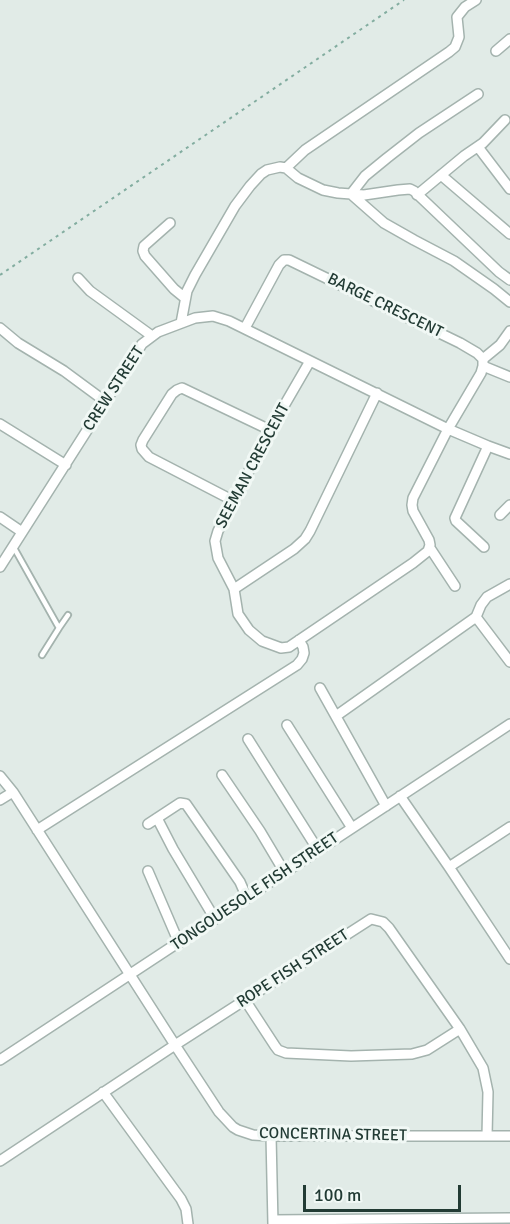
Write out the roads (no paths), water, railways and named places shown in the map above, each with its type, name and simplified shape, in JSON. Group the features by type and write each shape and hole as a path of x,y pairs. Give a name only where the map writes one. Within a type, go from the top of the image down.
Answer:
{"street":[{"path":"286,168 305,150 449,52 459,37 457,17 459,12 476,0"},
{"path":"496,51 510,39"},
{"path":"351,194 365,176 387,158 419,133 478,94"},
{"path":"417,195 478,147 505,120"},
{"path":"478,147 510,189"},
{"path":"182,322 185,298 195,275 235,206 250,186 267,170 280,167 286,168 298,178 323,190 338,193 364,195 410,189 510,280"},
{"path":"441,175 510,234"},
{"path":"351,194 384,223 454,261 510,302"},
{"path":"170,223 144,246 143,251 174,289 185,298"},
{"name":"BARGE CRESCENT","path":"245,328 279,265 289,260 460,343 477,353 483,363"},
{"path":"78,278 90,291 152,336"},
{"name":"CREW STREET","path":"0,567 142,344 152,336 195,318 213,316 229,321 447,429 510,454"},
{"path":"0,328 18,343 64,371 106,402"},
{"path":"455,586 415,516 412,505 415,493 447,429 481,373 483,363 510,331"},
{"name":"SEEMAN CRESCENT","path":"310,361 270,430 215,541 218,558 234,589 238,614 249,630 262,641 284,648 289,647 426,554 430,544"},
{"path":"483,363 510,377"},
{"path":"234,501 149,457 143,451 142,443 172,394 180,389 186,389 270,430"},
{"path":"234,589 294,549 305,539 376,393"},
{"path":"0,424 66,465"},
{"path":"484,547 455,518 488,446"},
{"path":"500,515 510,505"},
{"path":"0,517 22,532"},
{"path":"336,716 476,617 487,597 510,584"},
{"path":"476,617 510,662"},
{"path":"37,830 297,665 303,659 304,653 299,640"},
{"path":"320,688 386,806"},
{"name":"TONGOUESOLE FISH STREET","path":"0,1060 510,724"},
{"path":"287,725 352,828"},
{"path":"248,739 318,850"},
{"path":"222,775 285,873"},
{"name":"CONCERTINA STREET","path":"0,776 13,792 219,1112 238,1130 271,1136 510,1136"},
{"path":"0,800 13,792"},
{"path":"400,796 510,959"},
{"path":"148,824 180,803 186,804 240,882 247,898"},
{"path":"157,818 214,919"},
{"path":"449,867 510,827"},
{"path":"148,871 179,943"},
{"name":"ROPE FISH STREET","path":"0,1161 371,919 383,922 389,927 460,1029 483,1068 488,1092 487,1136"},
{"path":"245,1000 272,1043 278,1050 286,1053 351,1056 412,1054 427,1050 460,1029"},
{"path":"103,1092 183,1203 188,1224"},
{"path":"271,1136 273,1222 510,1218"}],"lane":[{"path":"13,546 59,628"},
{"path":"42,655 68,615"}]}
